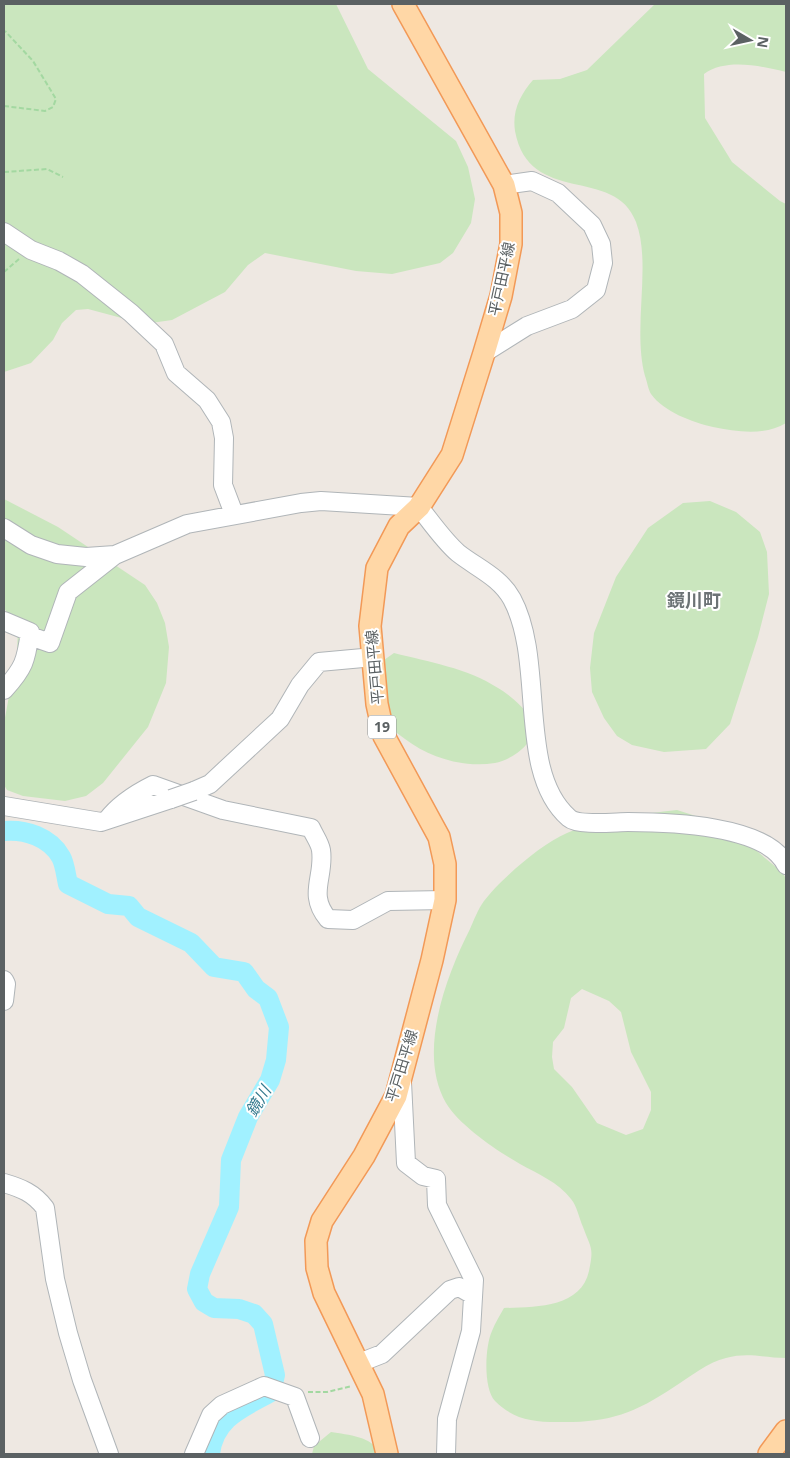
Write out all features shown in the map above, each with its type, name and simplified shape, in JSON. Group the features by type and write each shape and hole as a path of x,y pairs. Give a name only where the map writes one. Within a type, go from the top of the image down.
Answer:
{"main road":[{"name":"平戸田平線","path":"387,1454 373,1394 324,1293 317,1268 316,1241 322,1221 364,1156 396,1096 432,960 445,900 445,864 439,838 384,736 377,704 370,626 376,568 399,526 419,507 452,455 501,296 511,244 511,212 504,186 403,4"},
{"path":"769,1454 786,1431"}],"street":[{"path":"484,353 528,326 572,309 596,290 603,263 601,244 592,225 580,211 558,193 532,181 504,186"},
{"path":"4,232 31,250 59,261 82,274 131,313 164,344 176,373 207,400 221,422 224,438 223,485 234,514"},
{"path":"30,636 50,643 68,592 115,555 187,524 234,514 321,501 419,507 458,552 488,573 504,587 513,600 520,622 532,682 542,780 550,797 570,819 588,822 660,822 710,828 743,836 766,845 782,856 786,865"},
{"path":"4,528 32,545 57,554 86,558 115,555"},
{"path":"4,620 30,632 26,661 4,690"},
{"path":"4,806 16,806 76,819 100,822 194,791 210,784 280,719 300,685 319,662 374,657"},
{"path":"107,820 114,810 136,793 153,785 223,810 311,828 321,849 316,892 320,910 328,919 353,920 388,901 445,900"},
{"path":"4,980 6,984 4,1001"},
{"path":"402,1072 406,1163 424,1176 436,1179 437,1205 474,1280 468,1351 447,1420 446,1454"},
{"path":"4,1183 23,1188 39,1199 45,1208 55,1279 68,1333 105,1453"},
{"path":"359,1363 382,1354 450,1290 458,1287 473,1295"},
{"path":"194,1454 211,1415 222,1405 264,1386 295,1397 310,1438"}],"path":[{"path":"4,106 45,111 53,108 56,99 33,60 5,31"},
{"path":"4,172 46,169 63,177"},
{"path":"4,272 31,250"},
{"path":"295,1397 311,1391 327,1392 352,1386 356,1393"}],"green space":[{"path":"4,4 336,4 368,69 456,141 468,167 475,199 471,223 453,253 440,263 392,274 356,271 265,253 248,265 225,292 172,320 144,324 88,309 76,310 62,323 53,340 31,363 4,372"},
{"path":"655,4 786,4 786,72 755,66 733,65 713,69 704,74 705,118 732,162 786,204 786,423 769,430 751,432 705,425 671,411 651,394 645,376 640,337 642,257 636,222 625,205 610,194 554,178 537,169 523,154 515,131 514,124 518,104 524,91 533,80 560,79 587,70"},
{"path":"4,499 58,527 145,585 157,603 165,623 169,647 166,683 148,727 103,783 86,796 65,801 23,796 7,790 4,785 4,723 17,653 18,629 4,608"},
{"path":"710,501 736,512 760,532 767,552 769,594 758,637 730,724 706,749 664,752 632,745 617,736 604,718 592,692 590,668 594,633 616,577 648,528 683,503"},
{"path":"394,653 474,675 503,691 521,706 531,719 533,727 529,741 524,748 509,758 495,763 483,764 459,763 436,756 415,746 386,724 380,717 377,709 374,667"},
{"path":"677,810 727,826 783,873 786,879 786,1358 742,1355 719,1360 699,1370 659,1397 632,1411 605,1419 575,1422 531,1420 509,1412 495,1401 491,1395 488,1387 486,1367 490,1338 504,1308 542,1306 567,1299 577,1292 584,1283 589,1271 591,1248 575,1205 566,1193 554,1183 511,1159 479,1137 460,1120 446,1103 438,1083 434,1061 438,1015 452,969 478,911 491,892 511,873 545,845 579,828 635,815","holes":["582,989 609,1001 621,1012 631,1052 651,1092 651,1110 643,1129 626,1135 597,1123 572,1087 554,1069 552,1057 553,1042 564,1028 571,998"]},
{"path":"331,1432 366,1440 377,1448 380,1454 312,1454 314,1446"}],"waterway":[{"name":"鏡川","path":"4,831 20,831 44,839 56,850 62,860 68,884 108,904 129,906 138,917 191,943 214,967 244,972 256,989 268,998 279,1027 276,1060 270,1080 248,1117 231,1160 229,1207 200,1274 197,1289 204,1302 214,1308 239,1309 254,1314 263,1324 275,1375 271,1392 240,1409 223,1423 217,1431 210,1454"}],"district":[{"name":"鏡川町","path":"694,601"}]}
